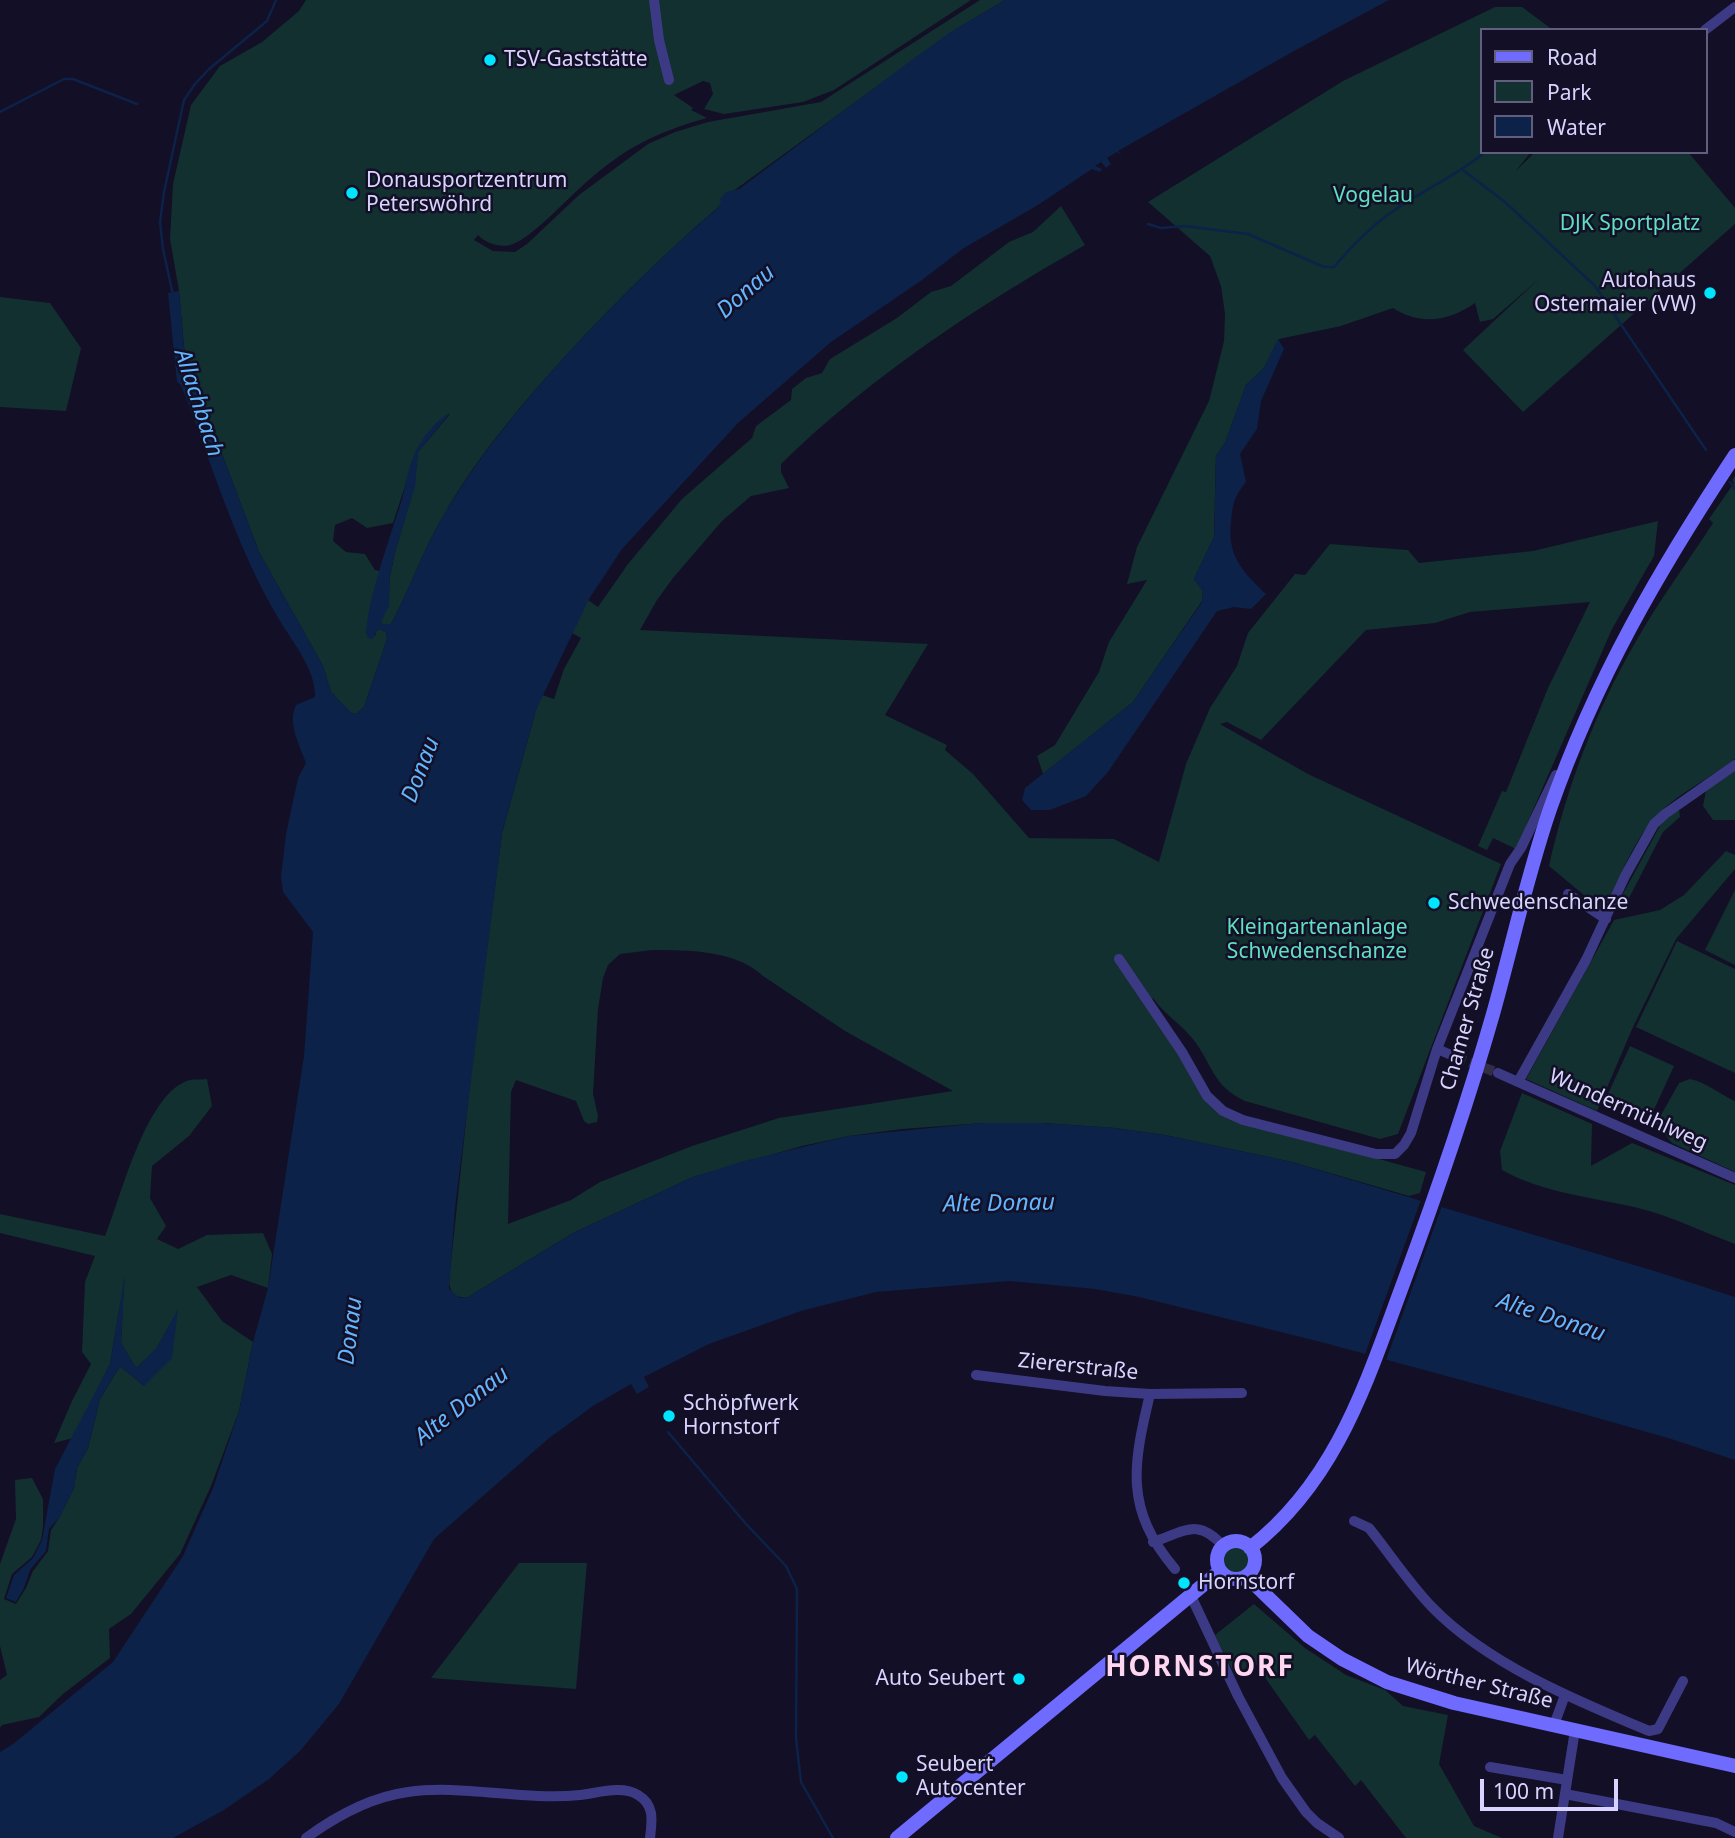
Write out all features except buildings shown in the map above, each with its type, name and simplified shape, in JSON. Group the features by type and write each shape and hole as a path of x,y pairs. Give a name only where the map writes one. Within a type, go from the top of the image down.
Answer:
{"main road":[{"name":"Chamer Straße","path":"1250,1548 1279,1523 1318,1478 1360,1400 1448,1161 1493,1013 1540,842 1571,752 1595,696 1651,587 1735,455"},
{"path":"1240,1541 1254,1553 1254,1566 1246,1576 1235,1579 1217,1573 1216,1561 1223,1546 1240,1541"},
{"path":"897,1838 1217,1573"},
{"name":"Wörther Straße","path":"1246,1576 1308,1636 1363,1671 1432,1697 1735,1766"}],"street":[{"path":"654,0 659,40 669,80"},
{"path":"1707,28 1735,7"},
{"path":"1119,959 1182,1052 1207,1096 1223,1111 1243,1120 1376,1154 1395,1154 1410,1133 1437,1049 1510,864 1521,848 1583,714 1595,696"},
{"name":"Wundermühlweg","path":"1735,765 1654,824 1518,1082 1735,1178"},
{"path":"1568,894 1606,919"},
{"path":"1437,1049 1456,1056"},
{"path":"1498,1073 1518,1082"},
{"name":"Ziererstraße","path":"976,1375 1150,1394 1139,1441 1136,1483 1141,1514 1153,1542 1175,1569"},
{"path":"1150,1394 1242,1393"},
{"path":"1354,1521 1369,1528 1433,1608 1452,1625 1494,1655 1565,1695 1649,1731 1658,1729 1683,1681"},
{"path":"1153,1542 1199,1528 1213,1534 1223,1546"},
{"path":"1197,1591 1239,1698 1282,1778 1317,1823 1339,1838"},
{"path":"1554,1725 1565,1695"},
{"path":"1558,1838 1575,1730"},
{"path":"1490,1767 1567,1780"},
{"path":"306,1838 348,1812 378,1798 407,1791 434,1790 555,1797 622,1790 636,1793 647,1802 652,1816 650,1838"},
{"path":"1564,1794 1716,1823 1735,1832"}],"green space":[{"path":"306,0 971,0 834,90 803,102 724,114 704,109 713,94 710,83 703,81 674,95 693,108 691,110 707,118 670,130 624,153 521,240 504,246 489,243 478,235 474,240 493,251 515,252 579,195 648,144 708,122 821,102 980,0 1005,0 953,31 732,192 615,304 526,401 473,469 435,531 391,624 382,624 382,619 388,606 395,552 414,487 418,452 450,414 437,423 416,452 393,523 367,528 352,518 335,525 333,541 346,552 365,554 375,570 380,571 366,633 375,636 380,629 386,632 387,639 364,707 356,714 350,712 331,692 323,666 259,552 196,385 192,382 184,347 179,291 170,239 173,184 191,105 220,66 262,42 299,11"},
{"name":"Vogelau","path":"1495,7 1522,7 1550,28 1480,28 1480,154 1529,154 1515,172 1533,154 1690,154 1735,208 1735,224 1523,412 1463,350 1539,279 1493,319 1480,322 1475,303 1455,314 1435,319 1414,317 1393,308 1341,326 1279,339 1264,368 1246,385 1225,443 1216,456 1214,537 1194,579 1203,591 1202,601 1133,702 1043,774 1037,756 1055,745 1099,672 1109,642 1147,580 1127,584 1137,547 1209,401 1224,341 1225,314 1221,286 1210,256 1148,202 1343,81"},
{"name":"Kleingartenanlage Schwedenschanze","path":"1061,206 1085,245 1004,293 926,345 851,401 815,432 781,464 781,472 789,488 751,496 722,521 673,578 640,630 928,644 885,715 947,745 945,750 973,774 1029,838 1114,839 1159,862 1186,764 1210,708 1237,666 1248,633 1295,574 1305,575 1330,544 1408,550 1419,563 1533,551 1658,521 1654,556 1612,629 1516,849 1493,838 1487,850 1478,846 1502,791 1506,792 1548,688 1590,602 1470,612 1435,623 1366,630 1261,740 1227,722 1220,724 1308,774 1501,864 1398,1134 1380,1139 1245,1101 1219,1081 1192,1038 1153,998 1148,1008 1165,1031 1196,1086 1234,1119 1426,1172 1420,1193 1409,1196 1292,1162 1165,1135 1115,1128 1043,1123 983,1123 902,1129 802,1146 693,1177 573,1233 468,1297 457,1296 452,1292 449,1281 473,1055 502,833 536,710 542,695 554,699 564,669 581,638 572,633 588,600 598,607 628,564 682,499 752,438 756,426 791,400 792,389 806,378 822,373 830,359 897,318 931,292 951,286 1009,242 1033,232","holes":["652,950 710,953 752,967 845,1031 953,1091 779,1118 692,1146 600,1182 571,1200 508,1224 511,1092 516,1080 576,1101 584,1121 588,1124 597,1122 593,1094 598,1009 603,978 608,965 620,954"]},
{"path":"0,297 50,303 81,348 66,411 0,407"},
{"path":"1735,476 1735,759 1678,798 1651,822 1635,846 1603,911 1549,866 1564,808 1583,752 1607,696 1653,613 1713,523 1709,519 1734,483 1732,480"},
{"path":"1735,770 1735,820 1713,820 1703,806 1706,790"},
{"path":"1679,809 1680,817 1663,832 1629,898 1618,903 1662,822"},
{"path":"1726,851 1735,855 1735,869 1676,939 1633,1027 1597,1111 1526,1079 1614,920 1660,910 1684,895"},
{"path":"1735,890 1735,965 1705,950"},
{"path":"1677,941 1735,969 1735,1073 1636,1027"},
{"path":"1630,1046 1674,1066 1652,1114 1608,1094"},
{"path":"207,1079 212,1106 189,1136 152,1166 150,1198 166,1226 157,1239 178,1249 207,1235 263,1233 272,1254 268,1288 231,1275 197,1287 222,1321 253,1342 239,1411 211,1486 180,1554 131,1614 109,1629 110,1658 63,1694 39,1717 2,1725 0,1728 0,1680 7,1675 0,1646 0,1564 16,1519 15,1480 32,1478 43,1499 41,1540 32,1557 12,1574 4,1599 16,1604 33,1571 48,1551 51,1530 74,1488 77,1468 88,1448 100,1399 120,1366 144,1386 178,1311 156,1349 136,1368 121,1343 124,1282 110,1364 73,1438 54,1443 91,1364 82,1352 85,1282 95,1256 0,1233 0,1214 105,1236 137,1148 160,1104 174,1088 190,1080"},
{"path":"1690,1079 1735,1101 1735,1172 1672,1143 1656,1124 1679,1083"},
{"path":"1522,1093 1592,1124 1591,1166 1632,1143 1735,1185 1735,1244 1650,1211 1551,1189 1502,1170 1500,1151"},
{"path":"1236,1547 1246,1551 1250,1561 1246,1571 1236,1575 1226,1571 1222,1561 1226,1551"},
{"path":"519,1563 587,1563 576,1689 431,1678"},
{"path":"1254,1604 1305,1648 1346,1675 1385,1690 1403,1706 1448,1715 1439,1764 1474,1826 1502,1838 1406,1838 1361,1780 1355,1786 1315,1735 1309,1740 1254,1662 1235,1676 1215,1635"}],"water":[{"path":"1005,0 1389,0 1118,151 1123,156 1117,152 1107,158 1111,164 1106,168 1101,162 1095,166 1102,169 1100,172 1092,169 1038,205 964,248 831,342 738,423 622,549 589,599 536,710 502,833 455,1208 449,1289 460,1298 468,1297 573,1233 693,1177 744,1161 849,1136 982,1123 1043,1123 1115,1128 1165,1135 1292,1162 1735,1297 1735,1460 1520,1396 1321,1342 1139,1297 1095,1289 1010,1281 876,1292 801,1311 709,1344 644,1377 649,1387 637,1394 631,1384 593,1406 548,1439 434,1539 339,1704 300,1751 269,1779 224,1810 173,1838 0,1838 0,1752 113,1662 183,1556 213,1488 239,1411 253,1342 268,1288 304,1056 313,932 283,892 281,877 286,834 298,778 306,763 295,734 294,712 296,705 315,697 314,687 303,657 264,593 250,564 181,385 177,382 168,293 179,291 184,347 192,382 196,385 259,552 323,666 331,692 350,712 356,714 364,707 387,639 386,632 380,629 373,639 368,638 373,592 411,464 430,430 450,413 418,452 415,487 395,552 390,576 389,606 382,624 391,624 442,518 473,469 508,423 599,320 718,208 720,199 726,192 739,189 952,31"},
{"path":"1278,339 1284,349 1261,401 1257,429 1240,454 1246,482 1235,500 1230,534 1238,562 1266,594 1251,609 1234,607 1217,611 1108,772 1086,796 1050,810 1031,810 1022,800 1025,788 1133,702 1202,602 1203,591 1194,579 1214,537 1216,456 1225,443 1246,385 1264,368"},
{"path":"125,1273 121,1343 136,1368 156,1349 178,1309 172,1358 144,1386 120,1366 100,1399 88,1448 77,1468 74,1488 59,1518 49,1529 46,1551 30,1570 16,1602 6,1598 14,1575 33,1558 42,1540 55,1469 110,1364"}],"pier":[{"path":"1422,1197 1443,1203 1385,1363 1364,1357"}],"waterway":[{"name":"Allachbach","path":"173,295 160,222 184,100 209,69 267,21 276,0"},
{"path":"0,112 64,79 73,79 137,104"},
{"path":"1148,224 1161,228 1185,226 1248,234 1324,267 1334,267 1381,220 1482,154"},
{"path":"1463,170 1505,202 1595,286 1706,450"},
{"path":"1730,482 1735,489"},
{"path":"668,1432 746,1524 786,1566 797,1589 796,1738 801,1782 833,1838"}],"tunnel":[{"path":"1456,1057 1498,1073"}],"place":[{"name":"TSV-Gaststätte","path":"490,60"},
{"name":"Donausportzentrum Peterswöhrd","path":"352,193"},
{"name":"Autohaus Ostermaier (VW)","path":"1710,293"},
{"name":"Schwedenschanze","path":"1434,903"},
{"name":"Schöpfwerk Hornstorf","path":"669,1416"},
{"name":"Hornstorf","path":"1184,1583"},
{"name":"Auto Seubert","path":"1019,1679"},
{"name":"Seubert Autocenter","path":"902,1777"}],"district":[{"name":"HORNSTORF","path":"1200,1668"}],"park label":[{"name":"DJK Sportplatz","path":"1630,224"}],"water label":[{"name":"Donau","path":"746,292"},
{"name":"Donau","path":"421,770"},
{"name":"Alte Donau","path":"999,1204"},
{"name":"Alte Donau","path":"1551,1318"},
{"name":"Donau","path":"351,1331"},
{"name":"Alte Donau","path":"462,1406"}]}
